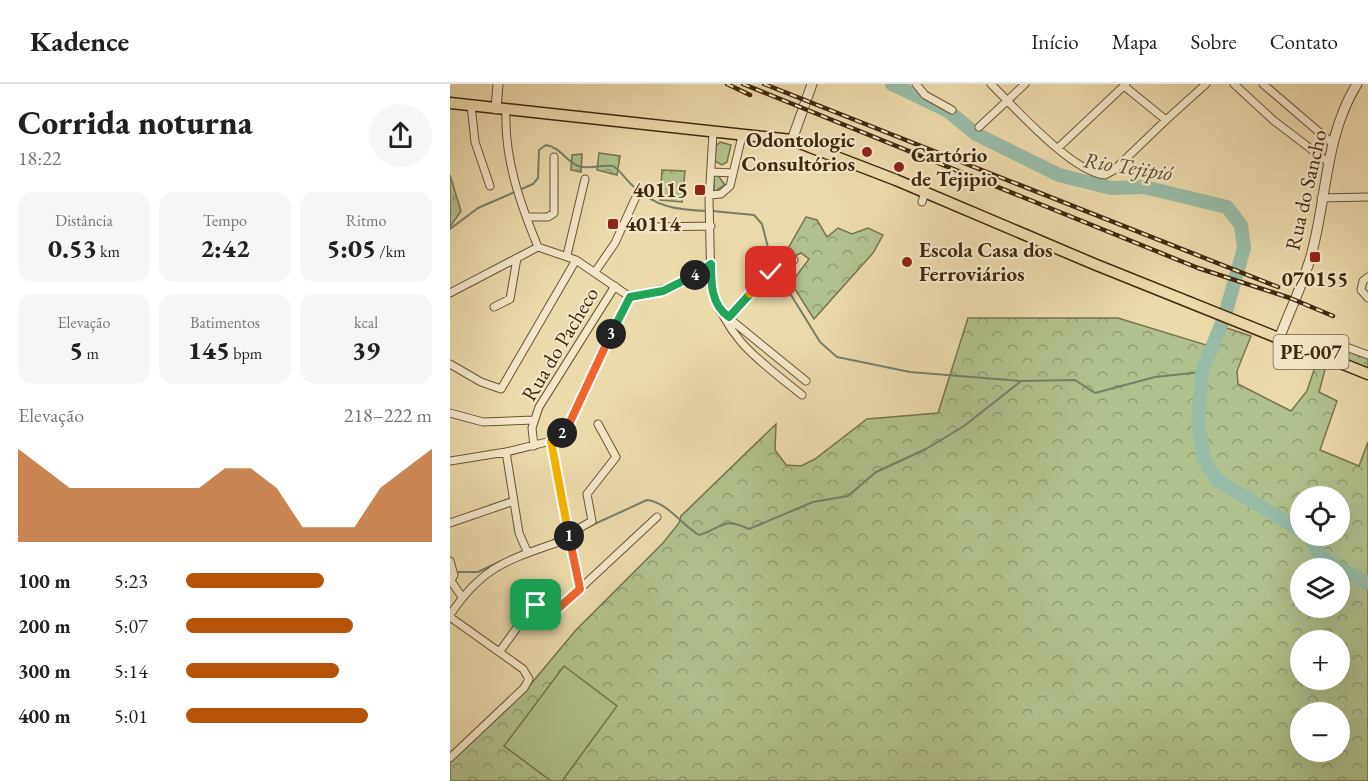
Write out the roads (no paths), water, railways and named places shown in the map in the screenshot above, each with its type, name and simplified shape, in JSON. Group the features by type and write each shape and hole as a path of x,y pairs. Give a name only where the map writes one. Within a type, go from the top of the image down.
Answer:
{"main road":[{"name":"PE-007","path":"450,103 792,140 923,197 1368,374"}],"street":[{"path":"498,84 516,191 538,247"},
{"path":"792,140 812,84"},
{"path":"916,84 925,95 952,110"},
{"path":"991,84 1077,164 1105,175 1114,170 1206,84"},
{"path":"980,127 1025,84"},
{"path":"1263,84 1333,144"},
{"name":"Rua do Sancho","path":"1279,339 1312,254 1328,162 1345,107 1357,84"},
{"path":"1058,148 1125,85 1166,120"},
{"path":"1239,86 1280,126 1328,162"},
{"path":"471,105 475,142 489,186"},
{"path":"713,133 710,197 711,287 720,311 757,358 802,395"},
{"path":"710,197 726,191 742,136"},
{"path":"527,217 548,217 554,213 554,157"},
{"path":"712,172 733,173"},
{"path":"567,255 585,180"},
{"path":"1321,198 1368,197"},
{"path":"596,272 615,243 635,199"},
{"path":"654,226 711,226"},
{"path":"450,293 538,247 567,255 596,272 630,297 676,286 711,264"},
{"path":"494,307 510,299 517,258"},
{"path":"450,364 499,389 576,260"},
{"path":"727,320 774,270 794,260"},
{"path":"1368,277 1363,281 1361,290 1368,298"},
{"name":"Rua do Pacheco","path":"534,420 539,407 615,286"},
{"path":"450,461 506,452 551,441 570,422 630,297"},
{"path":"727,320 806,381"},
{"path":"1311,352 1330,341 1368,355"},
{"path":"450,413 483,422 534,420 534,446"},
{"path":"450,758 527,684 528,674 450,616 462,597 483,574 569,536 592,521 587,494 616,457 598,424"},
{"path":"551,441 580,589"},
{"path":"506,452 519,533 526,549"},
{"path":"450,523 514,501"},
{"path":"500,651 534,605 553,613 657,517"},
{"path":"450,561 453,571 451,581 462,597"}],"waterway":[{"name":"Rio Tejipió","path":"892,84 948,111 976,134 1059,175 1111,188 1144,187 1227,207 1241,225 1244,248 1225,315 1202,372 1198,424 1204,459 1217,480 1290,524"},
{"path":"450,229 478,208 533,184 538,178 539,150 546,145 556,149 578,166 613,166 630,184 658,203 686,210 707,211"},
{"path":"712,211 754,215 762,224 771,259 783,282 820,342 837,357 910,372 1020,381 1075,380 1095,393 1155,377 1202,372"},
{"path":"588,527 647,500 668,509 699,535 727,523 749,529 813,502 848,496 876,472 926,449 964,426 1020,382"},
{"path":"553,540 566,535"},
{"name":"Rio Tejipió","path":"1315,546 1324,558"},
{"path":"450,575 456,572 478,572 501,561"},
{"name":"Rio Tejipió","path":"1350,574 1368,583"}],"railway":[{"path":"727,84 750,95"},
{"path":"743,84 1198,268 1290,298 1333,316"},
{"path":"764,84 1278,287"}],"place":[{"name":"Odontologic Consultórios","path":"867,152"},
{"name":"Cartório de Tejipio","path":"899,167"},
{"name":"40115","path":"700,190"},
{"name":"40114","path":"613,224"},
{"name":"070155","path":"1315,257"},
{"name":"Escola Casa dos Ferroviários","path":"907,262"}]}
